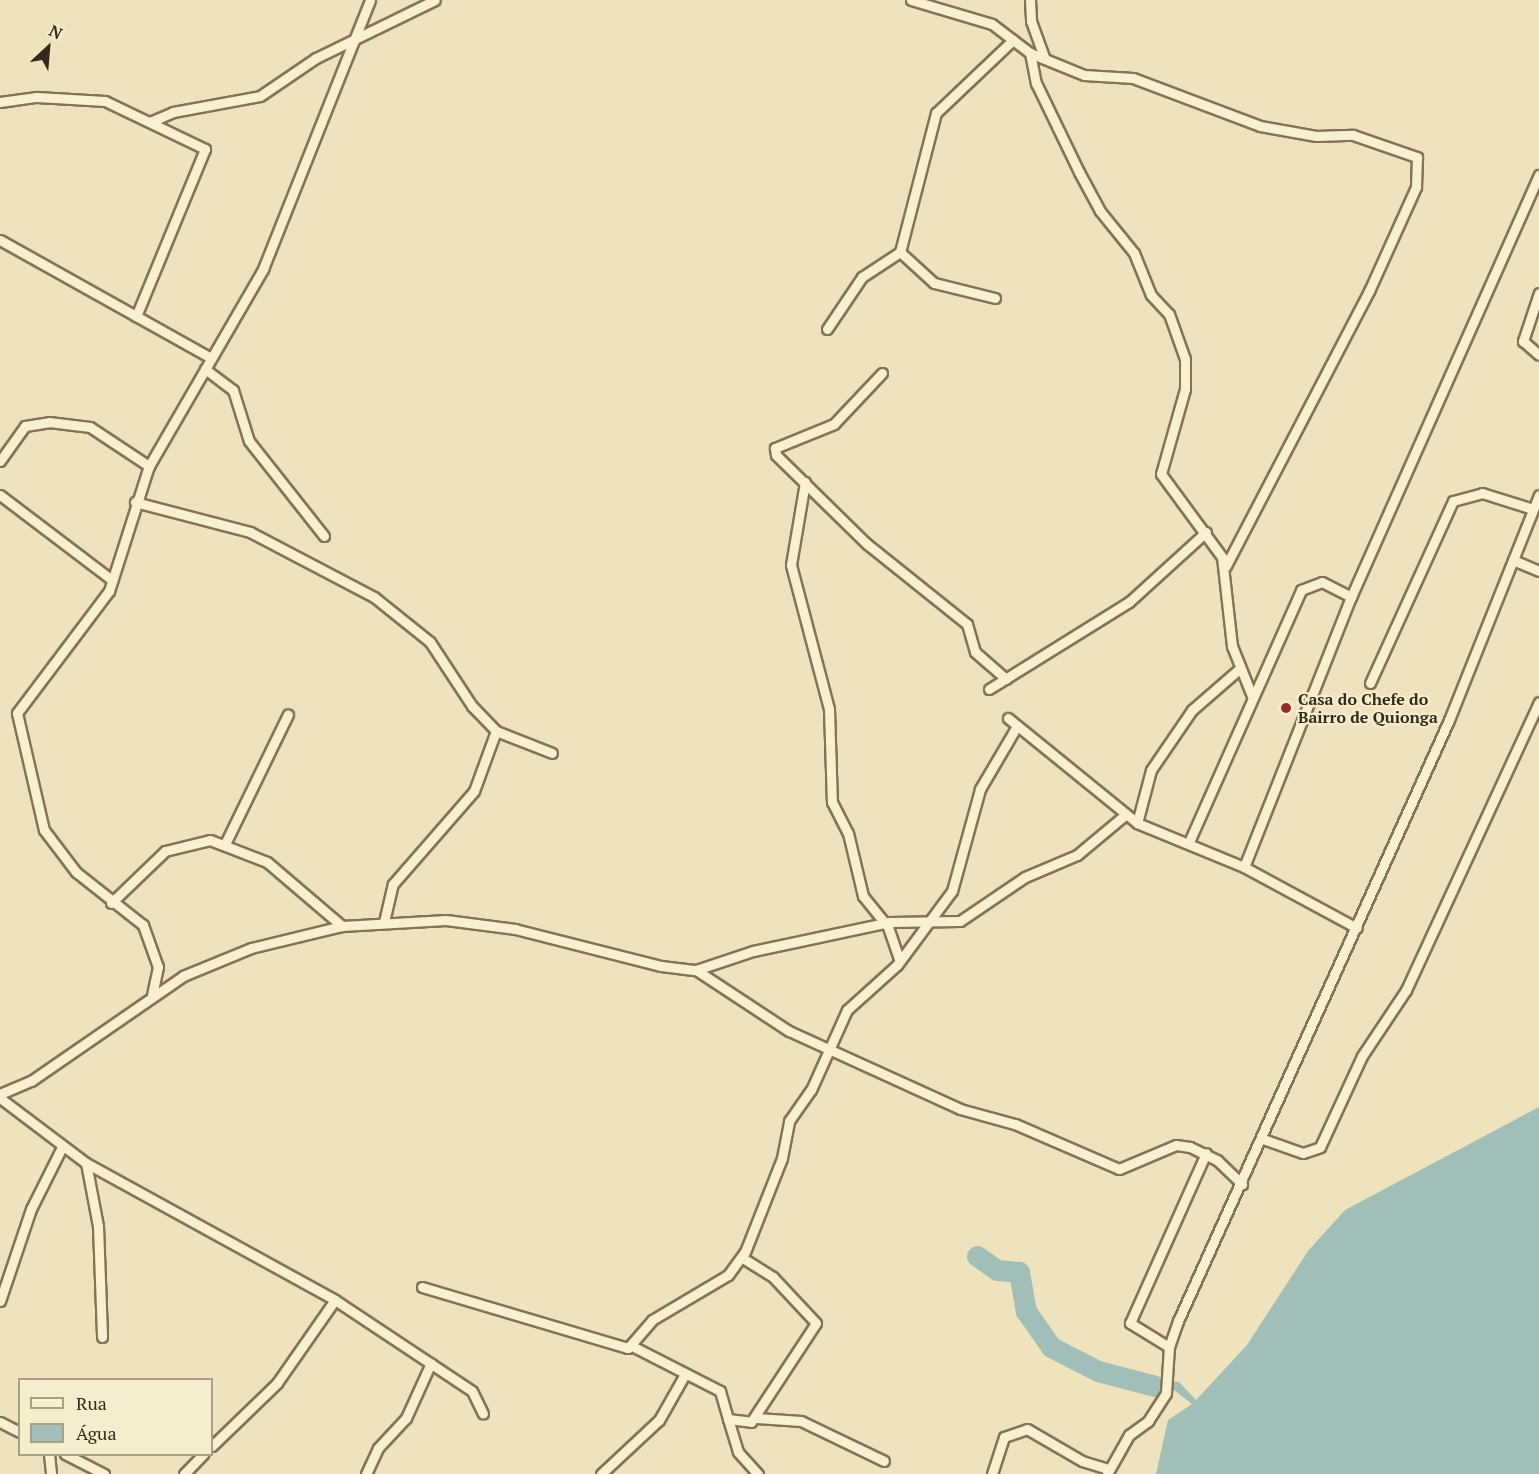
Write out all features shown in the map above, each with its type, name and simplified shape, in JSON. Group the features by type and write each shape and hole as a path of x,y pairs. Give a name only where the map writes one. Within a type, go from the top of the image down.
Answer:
{"street":[{"path":"152,995 158,967 152,943 143,925 111,903 50,844 33,798 15,722 19,707 97,610 112,580 135,502 149,466 263,269 358,37 370,0"},
{"path":"150,122 173,112 260,96 358,37 435,0"},
{"path":"911,0 992,24 1030,53 1084,75 1133,78 1260,126 1316,136 1353,135 1413,153 1420,163 1416,188 1369,291 1226,566"},
{"path":"1030,0 1031,21 1044,57"},
{"path":"826,329 862,277 900,252 936,113 1013,40"},
{"path":"1030,53 1036,82 1084,182 1134,253 1152,298 1169,314 1185,359 1185,390 1161,474 1206,532 1226,566 1238,670 1252,696"},
{"path":"0,102 37,97 105,101 205,152 136,316"},
{"path":"1244,867 1351,597 1539,175"},
{"path":"0,240 211,358"},
{"path":"900,252 934,283 994,298"},
{"path":"1539,293 1523,341 1539,355"},
{"path":"205,369 233,390 249,441 324,536"},
{"path":"882,374 834,424 775,448 805,482 867,544 967,624 975,652 1006,679"},
{"path":"0,461 25,426 73,422 149,466"},
{"path":"805,482 791,565 829,709 832,802 851,842 863,896 885,924 900,961"},
{"path":"1370,683 1453,501 1482,493 1533,509"},
{"path":"0,495 112,580"},
{"path":"992,1474 1004,1437 1027,1429 1082,1461 1108,1471 1166,1393 1169,1347 1357,928 1539,495"},
{"path":"135,502 250,532 374,597 430,642 472,706 496,731 552,753"},
{"path":"989,689 1129,602 1206,532"},
{"path":"1513,560 1539,571"},
{"path":"1189,842 1252,696 1306,584 1322,582 1351,597"},
{"path":"1137,823 1150,770 1192,710 1238,670"},
{"path":"1263,1138 1303,1153 1320,1147 1362,1056 1410,982 1539,702"},
{"path":"225,844 288,714"},
{"path":"1008,718 1137,823 1189,842 1244,867 1357,928"},
{"path":"632,1347 652,1320 711,1288 742,1258 782,1158 789,1121 811,1090 828,1049 852,1004 900,961 952,891 980,789 1017,726"},
{"path":"384,922 393,884 474,791 496,731"},
{"path":"0,1096 31,1081 152,995 251,948 342,926 447,920 515,929 661,966 696,969 753,951 885,924 927,925 960,921 1025,877 1077,855 1125,814"},
{"path":"111,903 165,851 210,840 267,862 342,926"},
{"path":"696,969 789,1031 960,1109 1016,1124 1109,1167 1126,1168 1176,1145 1206,1153 1242,1184"},
{"path":"0,1096 20,1109 62,1147 86,1163 335,1300 431,1363 472,1391 483,1414"},
{"path":"0,1301 31,1209 62,1147"},
{"path":"1169,1347 1130,1323 1206,1153"},
{"path":"86,1163 98,1226 102,1337"},
{"path":"742,1258 773,1276 816,1323 757,1418"},
{"path":"422,1287 632,1347 723,1394 722,1409 728,1419 738,1452 758,1474"},
{"path":"213,1445 277,1383 335,1300"},
{"path":"366,1474 378,1448 406,1418 431,1363"},
{"path":"601,1474 659,1420 685,1374"},
{"path":"728,1419 745,1424 757,1418 801,1420 884,1461"},
{"path":"0,1422 18,1431"},
{"path":"49,1456 51,1474"},
{"path":"67,1456 104,1474"},
{"path":"184,1474 202,1456"}],"water":[{"path":"1539,1107 1539,1474 1156,1474 1168,1420 1192,1404 1170,1387 1151,1391 1128,1378 1179,1382 1196,1400 1247,1345 1308,1251 1345,1210"}],"waterway":[{"path":"977,1256 997,1270 1019,1272 1026,1311 1051,1347 1098,1371 1155,1386"}],"place":[{"name":"Casa do Chefe do Bairro de Quionga","path":"1286,708"}]}
